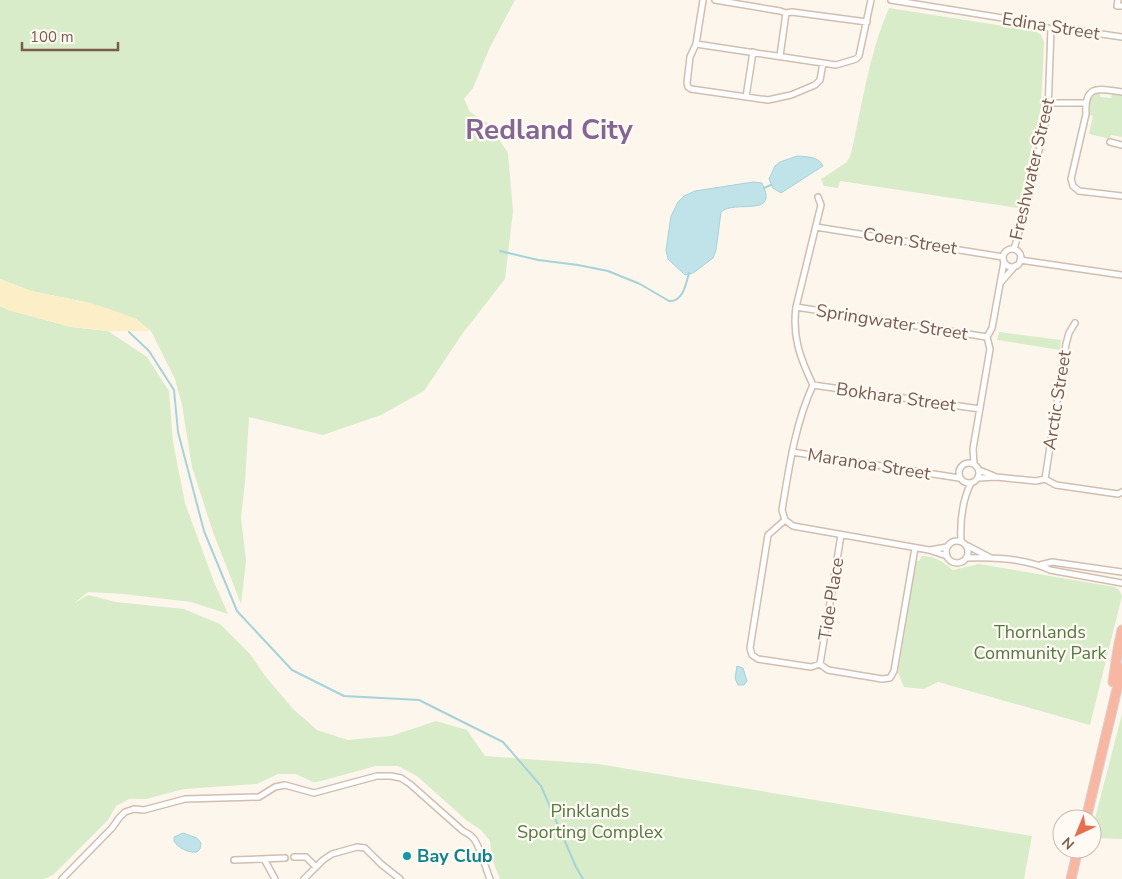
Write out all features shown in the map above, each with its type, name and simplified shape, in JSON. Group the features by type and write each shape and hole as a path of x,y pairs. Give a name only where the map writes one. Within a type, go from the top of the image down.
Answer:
{"highway":[{"path":"1109,717 1122,630"},
{"path":"1088,809 1122,668"},
{"path":"1071,879 1076,859"}],"street":[{"path":"703,0 696,44 690,57 688,87 691,89 768,100 791,95 815,85 820,80 823,63"},
{"path":"715,0 780,10 786,13 792,12 868,22"},
{"path":"696,44 836,65 856,59 868,22 871,0"},
{"name":"Edina Street","path":"891,0 1034,23 1051,29 1067,29 1122,37"},
{"path":"1118,0 1117,6 1122,6"},
{"path":"780,56 786,13"},
{"name":"Freshwater Street","path":"1014,249 1025,211 1049,103 1051,29"},
{"path":"746,97 753,52"},
{"path":"1122,92 1097,88 1092,91 1085,103 1086,114 1071,179 1073,186 1079,191 1122,196"},
{"path":"1049,103 1085,103"},
{"path":"1110,142 1122,144"},
{"path":"818,197 821,205 796,307 794,333 804,365 813,385 792,452 782,510 785,520 793,526 929,550 947,556"},
{"name":"Coen Street","path":"816,227 1004,260"},
{"path":"1014,249 1020,254 1020,260 1015,266 1009,266 1004,260 1006,251 1014,249"},
{"name":"Freshwater Street","path":"1002,282 1004,260"},
{"path":"1020,260 1122,275"},
{"name":"Freshwater Street","path":"974,464 972,449 990,349 987,337 992,328 998,291 1002,282 1015,266"},
{"name":"Springwater Street","path":"796,307 987,337"},
{"name":"Arctic Street","path":"1044,479 1066,344 1069,333 1075,323"},
{"name":"Bokhara Street","path":"813,385 980,409"},
{"name":"Freshwater Street","path":"963,464 972,449"},
{"name":"Maranoa Street","path":"792,452 961,480"},
{"path":"965,496 958,470 966,462 974,464 979,470 996,477"},
{"name":"Maranoa Street","path":"946,477 958,470"},
{"path":"978,478 979,470"},
{"path":"961,541 960,527 965,496 971,483 978,478 996,477 1036,481 1044,479 1056,485 1118,494 1122,492"},
{"path":"961,480 971,483"},
{"path":"785,520 768,535 750,648 752,655 758,659 811,667 820,664 828,670 882,679 892,676 915,548"},
{"path":"929,550 947,547 953,541 960,527"},
{"name":"Tide Place","path":"820,664 841,535"},
{"path":"953,541 961,541 990,557"},
{"path":"967,546 969,552 967,558"},
{"path":"947,547 947,556 951,562 958,563 967,558 990,557 1039,565 1050,570 1122,583"},
{"path":"1039,565 1052,562 1122,572"},
{"path":"62,879 125,812 134,809 144,810 185,799 259,797 275,787 285,785 314,793 377,776 391,776 400,778 410,784 463,831 473,837 480,848 481,856 490,879"},
{"path":"304,879 316,866 332,854 357,847 365,848 400,879"},
{"path":"294,857 306,857 316,866"},
{"path":"264,858 275,879"},
{"path":"234,860 285,858"},
{"path":"310,874 315,879"}],"green space":[{"path":"0,0 515,0 490,47 473,88 464,99 470,112 489,124 508,153 513,211 505,279 463,333 424,391 381,415 323,435 249,417 241,517 246,561 241,604 213,532 192,467 182,405 175,379 151,331 136,319 90,303 31,291 0,279"},
{"path":"889,8 1035,31 1041,35 1044,42 1041,107 1018,208 840,181 838,188 824,186 821,179 847,162 851,154 871,61"},
{"path":"1100,92 1100,97 1111,98 1112,94 1122,96 1122,137 1111,135 1110,139 1089,134 1093,116 1089,115 1090,102"},
{"name":"Pinklands Sporting Complex","path":"0,306 71,327 108,331 147,357 169,391 173,442 185,503 228,614 191,602 123,594 88,592 73,604 88,595 116,602 184,609 220,624 250,654 266,677 293,709 317,730 348,740 391,736 436,721 467,730 485,756 598,764 1032,836 1024,879 500,879 492,859 490,841 481,830 466,820 417,776 398,766 376,766 317,782 296,774 278,774 257,784 184,789 146,799 129,799 116,806 108,820 53,875 44,879 0,879"},
{"path":"999,332 1061,340 1060,350 997,340"},
{"name":"Thornlands Community Park","path":"922,556 939,560 953,570 979,564 1115,587 1119,590 1122,596 1090,725 938,682 924,689 904,687 898,673 916,561 919,561"},
{"path":"1122,714 1122,839 1102,838 1102,809 1097,809"}],"sand":[{"path":"0,279 31,291 90,303 118,312 136,319 151,331 108,331 71,327 8,310 0,306"}],"water":[{"path":"797,156 818,160 823,166 781,193 773,188 769,179 775,166 780,162"},
{"path":"753,182 762,183 766,194 765,201 761,205 728,208 721,212 716,250 713,258 693,273 685,275 668,259 666,250 671,216 678,202 684,196 695,191"},
{"path":"737,666 743,668 747,681 744,685 738,685 735,678"},
{"path":"183,833 197,838 201,843 200,849 197,852 187,851 176,844 174,837"}],"waterway":[{"path":"764,188 771,185"},
{"path":"500,251 538,260 608,271 640,284 669,301 674,301 681,295 689,273"},
{"path":"129,332 149,351 174,390 178,432 204,531 237,611 292,670 344,696 419,700 503,742 541,786 583,879"}],"place":[{"name":"Bay Club","path":"407,856"}],"district":[{"name":"Redland City","path":"549,130"}]}
